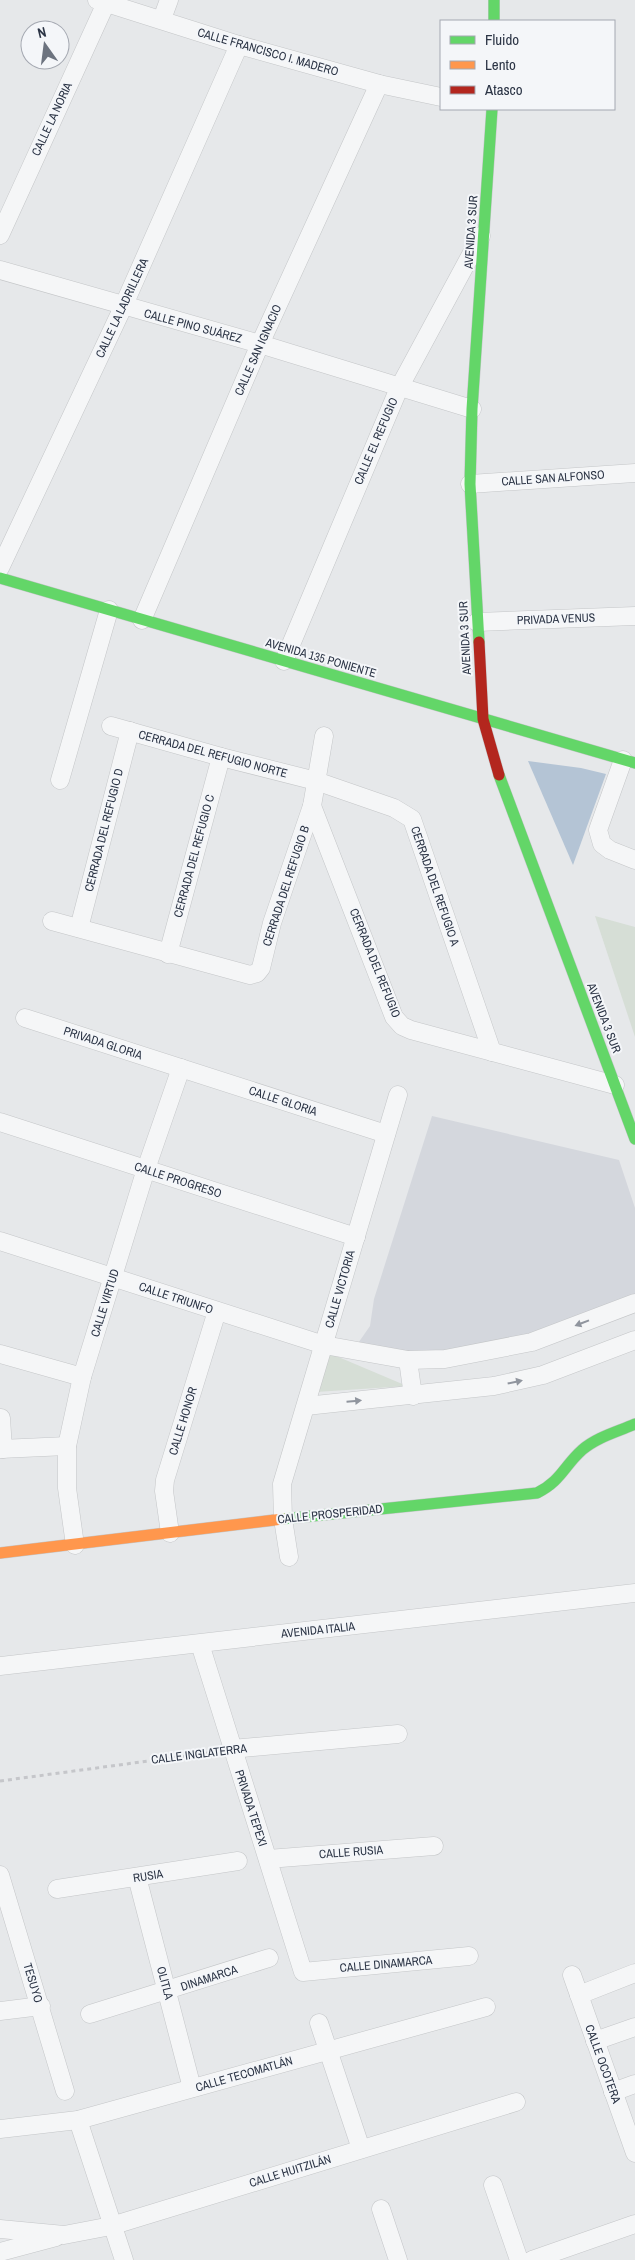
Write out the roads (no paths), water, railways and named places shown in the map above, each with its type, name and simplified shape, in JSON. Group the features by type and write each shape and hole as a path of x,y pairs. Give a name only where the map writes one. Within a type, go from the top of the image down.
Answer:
{"street":[{"path":"162,19 169,0"},
{"path":"494,0 494,20"},
{"name":"CALLE FRANCISCO I. MADERO","path":"102,2 162,19 239,45 379,84 440,97"},
{"name":"CALLE LA NORIA","path":"0,235 102,2"},
{"name":"CALLE LA LADRILLERA","path":"0,568 123,307 239,45"},
{"name":"CALLE SAN IGNACIO","path":"142,620 260,344 379,84"},
{"name":"AVENIDA 3 SUR","path":"492,110 472,409 470,484 484,719 500,780 635,1139"},
{"name":"CALLE EL REFUGIO","path":"284,661 399,388 485,228"},
{"name":"CALLE PINO SUÁREZ","path":"0,270 123,307 260,344 472,409"},
{"name":"CALLE SAN ALFONSO","path":"470,484 635,473"},
{"name":"AVENIDA 135 PONIENTE","path":"0,578 629,762"},
{"path":"60,780 109,610"},
{"name":"PRIVADA VENUS","path":"477,622 635,616"},
{"name":"CERRADA DEL REFUGIO NORTE","path":"111,726 316,781"},
{"name":"CERRADA DEL REFUGIO D","path":"79,928 130,731"},
{"name":"CERRADA DEL REFUGIO B","path":"168,954 250,975 257,973 261,968 286,878 312,806 324,736"},
{"name":"CERRADA DEL REFUGIO C","path":"168,954 221,757"},
{"path":"629,762 598,830 602,844 610,850 635,860"},
{"name":"CERRADA DEL REFUGIO A","path":"316,781 394,808 412,819 492,1052"},
{"name":"CERRADA DEL REFUGIO","path":"312,806 394,1017 402,1026 614,1085"},
{"path":"52,921 168,954"},
{"name":"PRIVADA GLORIA","path":"25,1018 181,1068"},
{"name":"CALLE GLORIA","path":"181,1068 386,1134"},
{"name":"CALLE VIRTUD","path":"75,1545 67,1488 67,1446 82,1377 146,1169 181,1068"},
{"name":"CALLE VICTORIA","path":"283,1519 282,1484 398,1095"},
{"name":"CALLE PROGRESO","path":"0,1122 356,1237"},
{"name":"CALLE TRIUNFO","path":"0,1241 324,1345 408,1360 444,1359 532,1342 635,1303"},
{"name":"CALLE HONOR","path":"170,1533 164,1491 165,1480 217,1311"},
{"path":"306,1406 494,1386 543,1376 633,1346"},
{"path":"0,1354 82,1377"},
{"path":"408,1360 413,1396"},
{"path":"1,1418 1,1449 67,1446"},
{"name":"CALLE PROSPERIDAD","path":"0,1553 283,1519 537,1493 560,1480 574,1458 593,1442 635,1424"},
{"path":"283,1519 290,1557"},
{"name":"AVENIDA ITALIA","path":"0,1666 635,1593"},
{"name":"PRIVADA TEPEXI","path":"200,1644 303,1972"},
{"name":"CALLE INGLATERRA","path":"232,1750 398,1734"},
{"name":"CALLE RUSIA","path":"268,1859 434,1846"},
{"name":"RUSIA","path":"57,1889 238,1861"},
{"name":"OLITLA","path":"137,1878 192,2088"},
{"name":"TESUYO","path":"2,1886 41,2006 65,2091"},
{"name":"CALLE DINAMARCA","path":"303,1972 469,1956"},
{"name":"DINAMARCA","path":"90,2014 269,1958"},
{"path":"579,1995 635,1973"},
{"name":"CALLE OCOTERA","path":"572,1975 635,2153"},
{"path":"0,2011 41,2006"},
{"name":"CALLE TECOMATLÁN","path":"0,2129 78,2120 486,2007"},
{"path":"319,2022 361,2149"},
{"path":"595,2041 635,2027"},
{"path":"613,2092 635,2084"},
{"name":"CALLE HUITZILÁN","path":"0,2252 64,2235 111,2226 516,2102"},
{"path":"78,2120 111,2226 124,2260"},
{"path":"493,2185 519,2260"},
{"path":"381,2209 398,2260"},
{"path":"532,2260 635,2224"},
{"name":"CALLE HUITZILÁN","path":"0,2229 64,2235"}],"water":[{"path":"528,761 581,768 606,774 573,865"}]}
